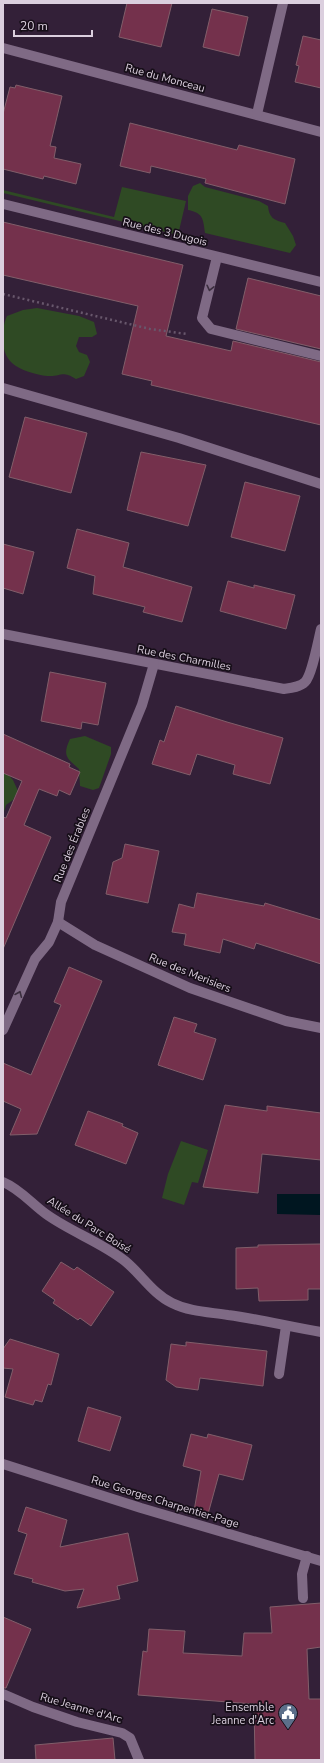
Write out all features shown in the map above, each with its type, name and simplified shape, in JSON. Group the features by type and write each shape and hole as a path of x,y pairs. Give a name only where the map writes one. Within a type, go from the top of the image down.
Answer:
{"street":[{"path":"257,114 283,3"},
{"name":"Rue du Monceau","path":"3,48 321,132"},
{"name":"Rue des 3 Dugois","path":"3,204 321,282"},
{"path":"217,257 202,318 211,329 321,356"},
{"path":"3,388 179,438 321,484"},
{"name":"Rue des Charmilles","path":"3,634 284,689 297,687 305,682 310,674 321,629"},
{"name":"Rue des Érables","path":"3,1030 35,959 49,942 58,922 61,902 142,704 154,664"},
{"name":"Rue des Merisiers","path":"58,922 95,944 190,988 286,1020 321,1028"},
{"name":"Allée du Parc Boisé","path":"3,1182 11,1185 46,1214 72,1231 111,1251 126,1262 160,1295 172,1303 191,1310 229,1315 321,1332"},
{"path":"278,1374 286,1326"},
{"name":"Rue Georges Charpentier-Page","path":"3,1464 148,1510 321,1561"},
{"path":"302,1598 302,1574 307,1556"},
{"name":"Rue Jeanne d'Arc","path":"3,1694 33,1707 77,1722 122,1732 130,1738 139,1760"}],"path":[{"path":"3,294 150,329 187,334"}],"green space":[{"path":"200,183 205,187 259,201 268,206 273,218 285,223 293,236 296,245 290,253 205,233 203,220 201,217 197,213 188,210 188,196 193,186"},
{"path":"122,187 186,201 178,235 3,193 3,190 114,217"},
{"path":"37,308 79,316 94,322 97,334 92,337 79,337 76,346 79,352 87,355 90,362 84,376 76,379 64,374 52,376 38,375 15,366 8,358 5,353 3,340 7,316 23,310"},
{"path":"85,736 111,747 111,754 99,788 93,790 80,786 79,769 69,759 66,753 70,739"},
{"path":"3,769 13,780 18,791 13,800 6,805 3,815"},
{"path":"181,1141 208,1150 198,1183 192,1182 184,1205 162,1198 168,1174"}],"water":[{"path":"277,1194 320,1194 320,1215 277,1214"}],"building":[{"path":"127,3 172,3 161,47 119,37"},
{"path":"212,9 248,17 239,56 203,47"},
{"path":"303,36 321,40 321,88 295,82 299,66 296,65"},
{"path":"16,85 62,96 50,146 56,147 54,158 81,164 76,184 44,176 43,179 3,169 3,114 10,87 15,88"},
{"path":"130,123 237,150 239,145 295,159 285,204 205,183 206,179 151,166 150,173 120,166"},
{"path":"3,222 183,265 166,336 231,351 233,341 321,362 321,425 151,385 152,381 122,374 138,306 3,275"},
{"path":"248,278 321,296 321,349 236,329"},
{"path":"25,417 87,433 71,493 9,477"},
{"path":"141,452 206,465 188,526 127,510"},
{"path":"245,482 300,496 285,551 231,537"},
{"path":"77,529 129,543 123,567 192,587 182,622 143,612 145,607 93,594 95,576 67,568"},
{"path":"3,544 34,552 23,594 3,588"},
{"path":"228,581 254,588 254,585 295,595 286,629 220,611"},
{"path":"50,672 106,683 98,725 82,722 81,729 41,721"},
{"path":"176,706 283,738 270,784 233,774 235,765 197,754 190,775 152,764 160,740 164,742"},
{"path":"3,734 70,764 69,767 80,772 70,795 59,790 57,796 39,789 24,825 51,837 3,949 3,817 6,818 22,781 3,773"},
{"path":"125,844 159,851 148,903 106,894 113,862 122,858"},
{"path":"197,893 264,906 265,903 321,920 321,964 256,943 254,949 223,939 220,953 184,945 186,934 172,932 179,904 194,908"},
{"path":"69,967 102,981 37,1134 10,1135 21,1109 3,1101 3,1063 31,1075 61,1005 54,1002"},
{"path":"174,1017 197,1024 194,1032 216,1039 203,1080 158,1065"},
{"path":"225,1105 267,1111 267,1106 321,1113 321,1160 262,1154 258,1193 203,1187"},
{"path":"88,1111 123,1124 122,1126 138,1133 126,1164 75,1145"},
{"path":"321,1244 321,1289 308,1289 308,1300 259,1301 258,1288 236,1289 236,1248 258,1247 258,1245"},
{"path":"61,1262 74,1270 77,1267 114,1292 91,1326 80,1318 78,1320 53,1303 55,1300 42,1291"},
{"path":"10,1339 59,1354 51,1385 48,1384 42,1402 35,1400 33,1405 5,1397 13,1369 3,1368 3,1349"},
{"path":"186,1342 267,1351 263,1386 200,1378 198,1390 176,1387 166,1380 171,1344 186,1346"},
{"path":"88,1407 121,1417 110,1451 78,1441"},
{"path":"191,1434 207,1438 208,1434 252,1445 243,1480 219,1474 208,1514 194,1511 201,1471 183,1466"},
{"path":"26,1507 67,1520 60,1547 128,1533 138,1581 117,1586 120,1599 77,1608 84,1589 65,1591 32,1582 33,1579 14,1574 27,1534 18,1531"},
{"path":"321,1603 321,1647 307,1649 309,1699 321,1699 321,1760 255,1760 254,1704 138,1695 143,1651 147,1652 149,1629 185,1631 183,1653 242,1656 244,1633 272,1633 270,1607"},
{"path":"3,1617 31,1629 6,1688 3,1688"},
{"path":"113,1738 115,1760 36,1760 35,1745"}],"place":[{"name":"Ensemble Jeanne d'Arc","path":"288,1730"}]}
